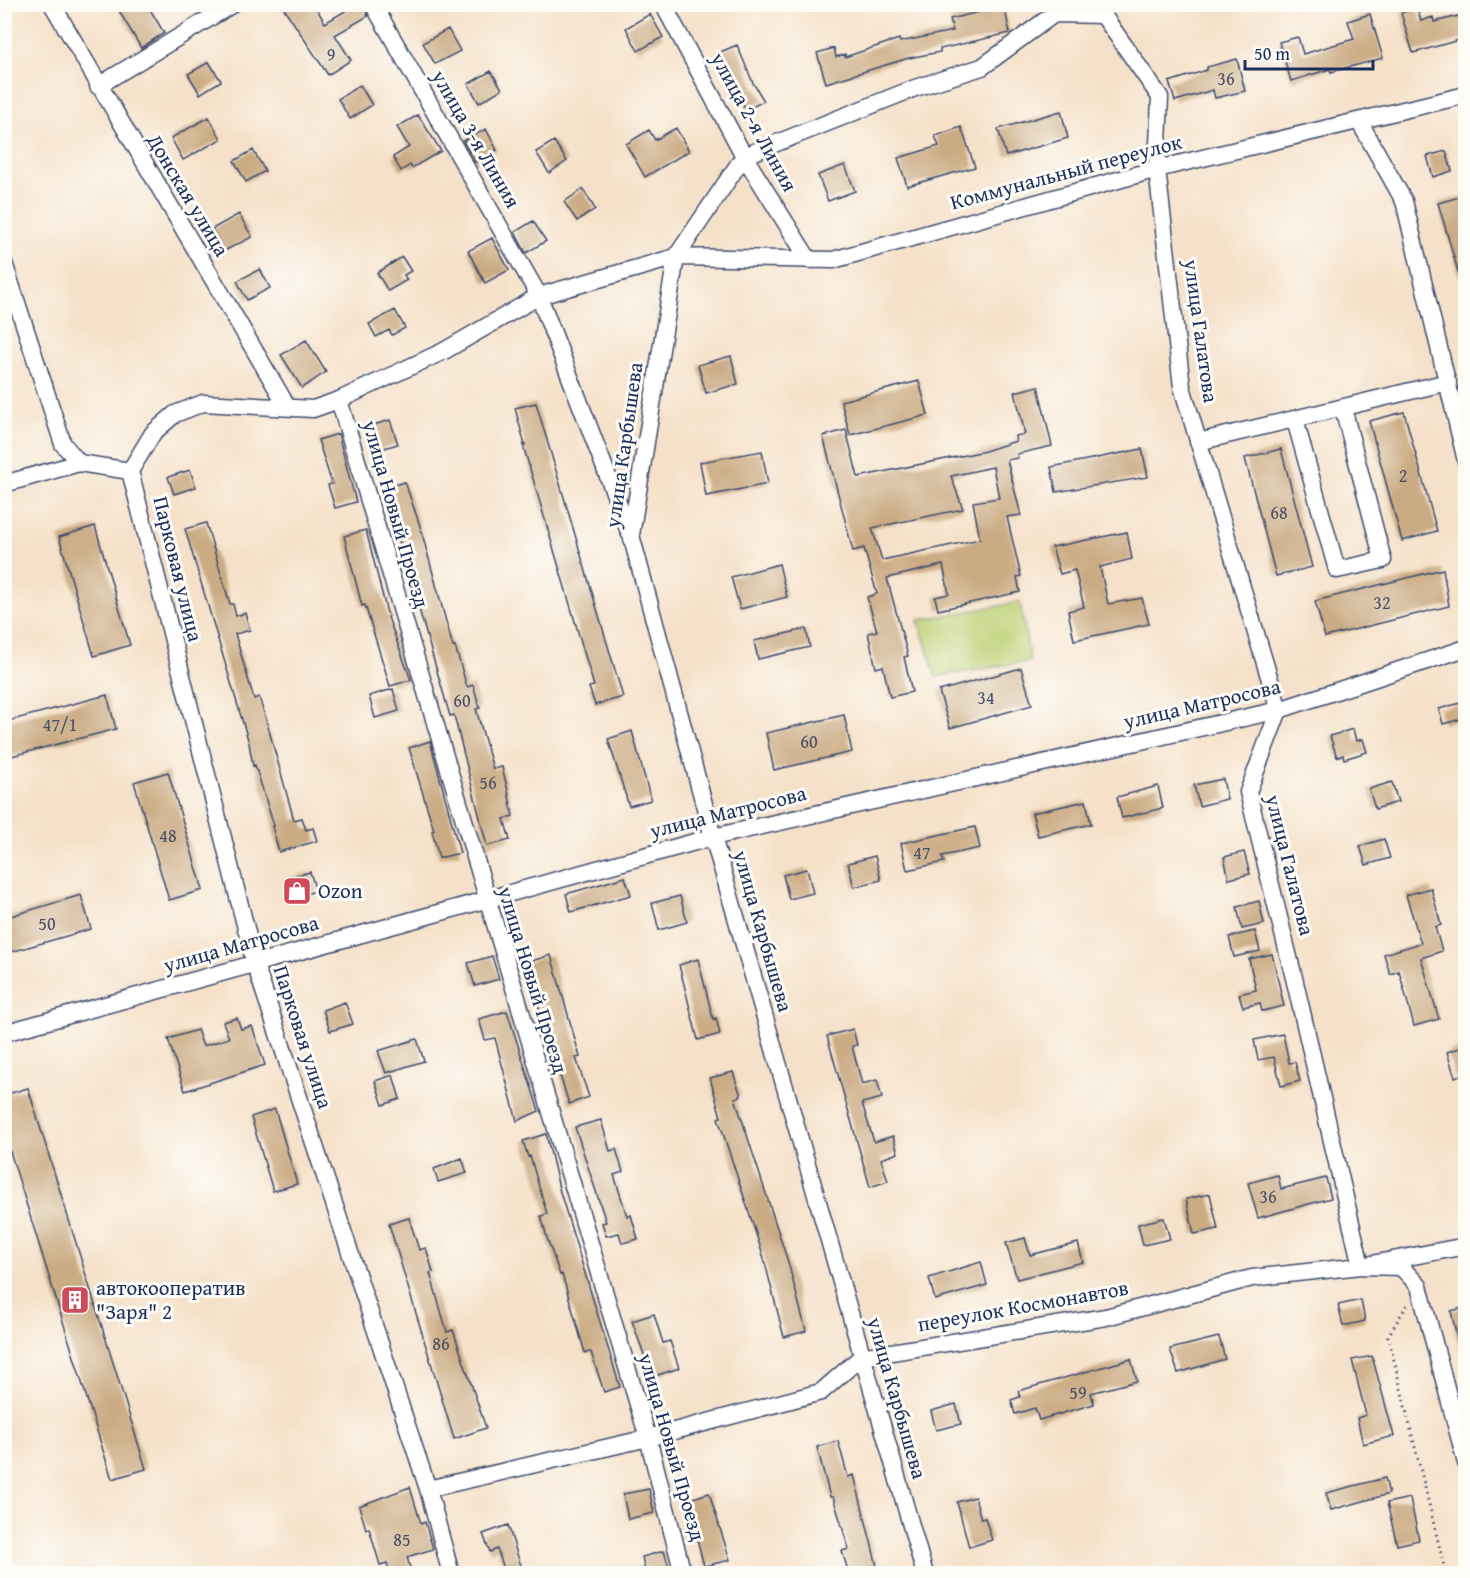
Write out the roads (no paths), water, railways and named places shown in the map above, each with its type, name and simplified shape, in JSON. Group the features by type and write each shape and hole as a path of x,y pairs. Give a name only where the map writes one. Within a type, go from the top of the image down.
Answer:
{"street":[{"name":"Донская улица","path":"52,4 287,406"},
{"path":"98,86 233,4"},
{"name":"улица 3-я Линия","path":"373,4 539,296 631,535"},
{"name":"улица 2-я Линия","path":"663,4 744,156 809,260"},
{"path":"676,257 744,156 915,88 982,67 1054,14 1102,10"},
{"name":"улица Галатова","path":"1102,10 1160,97 1157,169 1182,387 1279,710 1248,792 1361,1266"},
{"name":"Коммунальный переулок","path":"130,471 153,434 175,414 203,404 287,406 313,409 339,400 444,351 539,296 676,257 833,260 1157,169 1466,95"},
{"path":"1359,121 1404,201 1466,461"},
{"name":"улица Карбышева","path":"676,257 631,535 713,837 925,1574"},
{"path":"4,263 63,444 79,463"},
{"path":"1198,442 1448,382"},
{"name":"улица Новый Проезд","path":"339,400 485,899 648,1438 684,1574"},
{"path":"1295,420 1337,570 1383,560 1343,408"},
{"path":"4,484 79,463 130,471"},
{"name":"Парковая улица","path":"130,471 255,964 428,1489 452,1574"},
{"name":"улица Матросова","path":"4,1033 713,837 1279,710 1466,648"},
{"name":"переулок Космонавтов","path":"861,1357 1106,1317 1251,1278 1361,1266 1466,1246"},
{"path":"1361,1266 1401,1267 1419,1286 1466,1463"},
{"path":"428,1489 648,1438 821,1392 861,1357"}],"place":[{"name":"Ozon","path":"297,891"},
{"name":"автокооператив \"Заря\" 2","path":"75,1300"}]}
